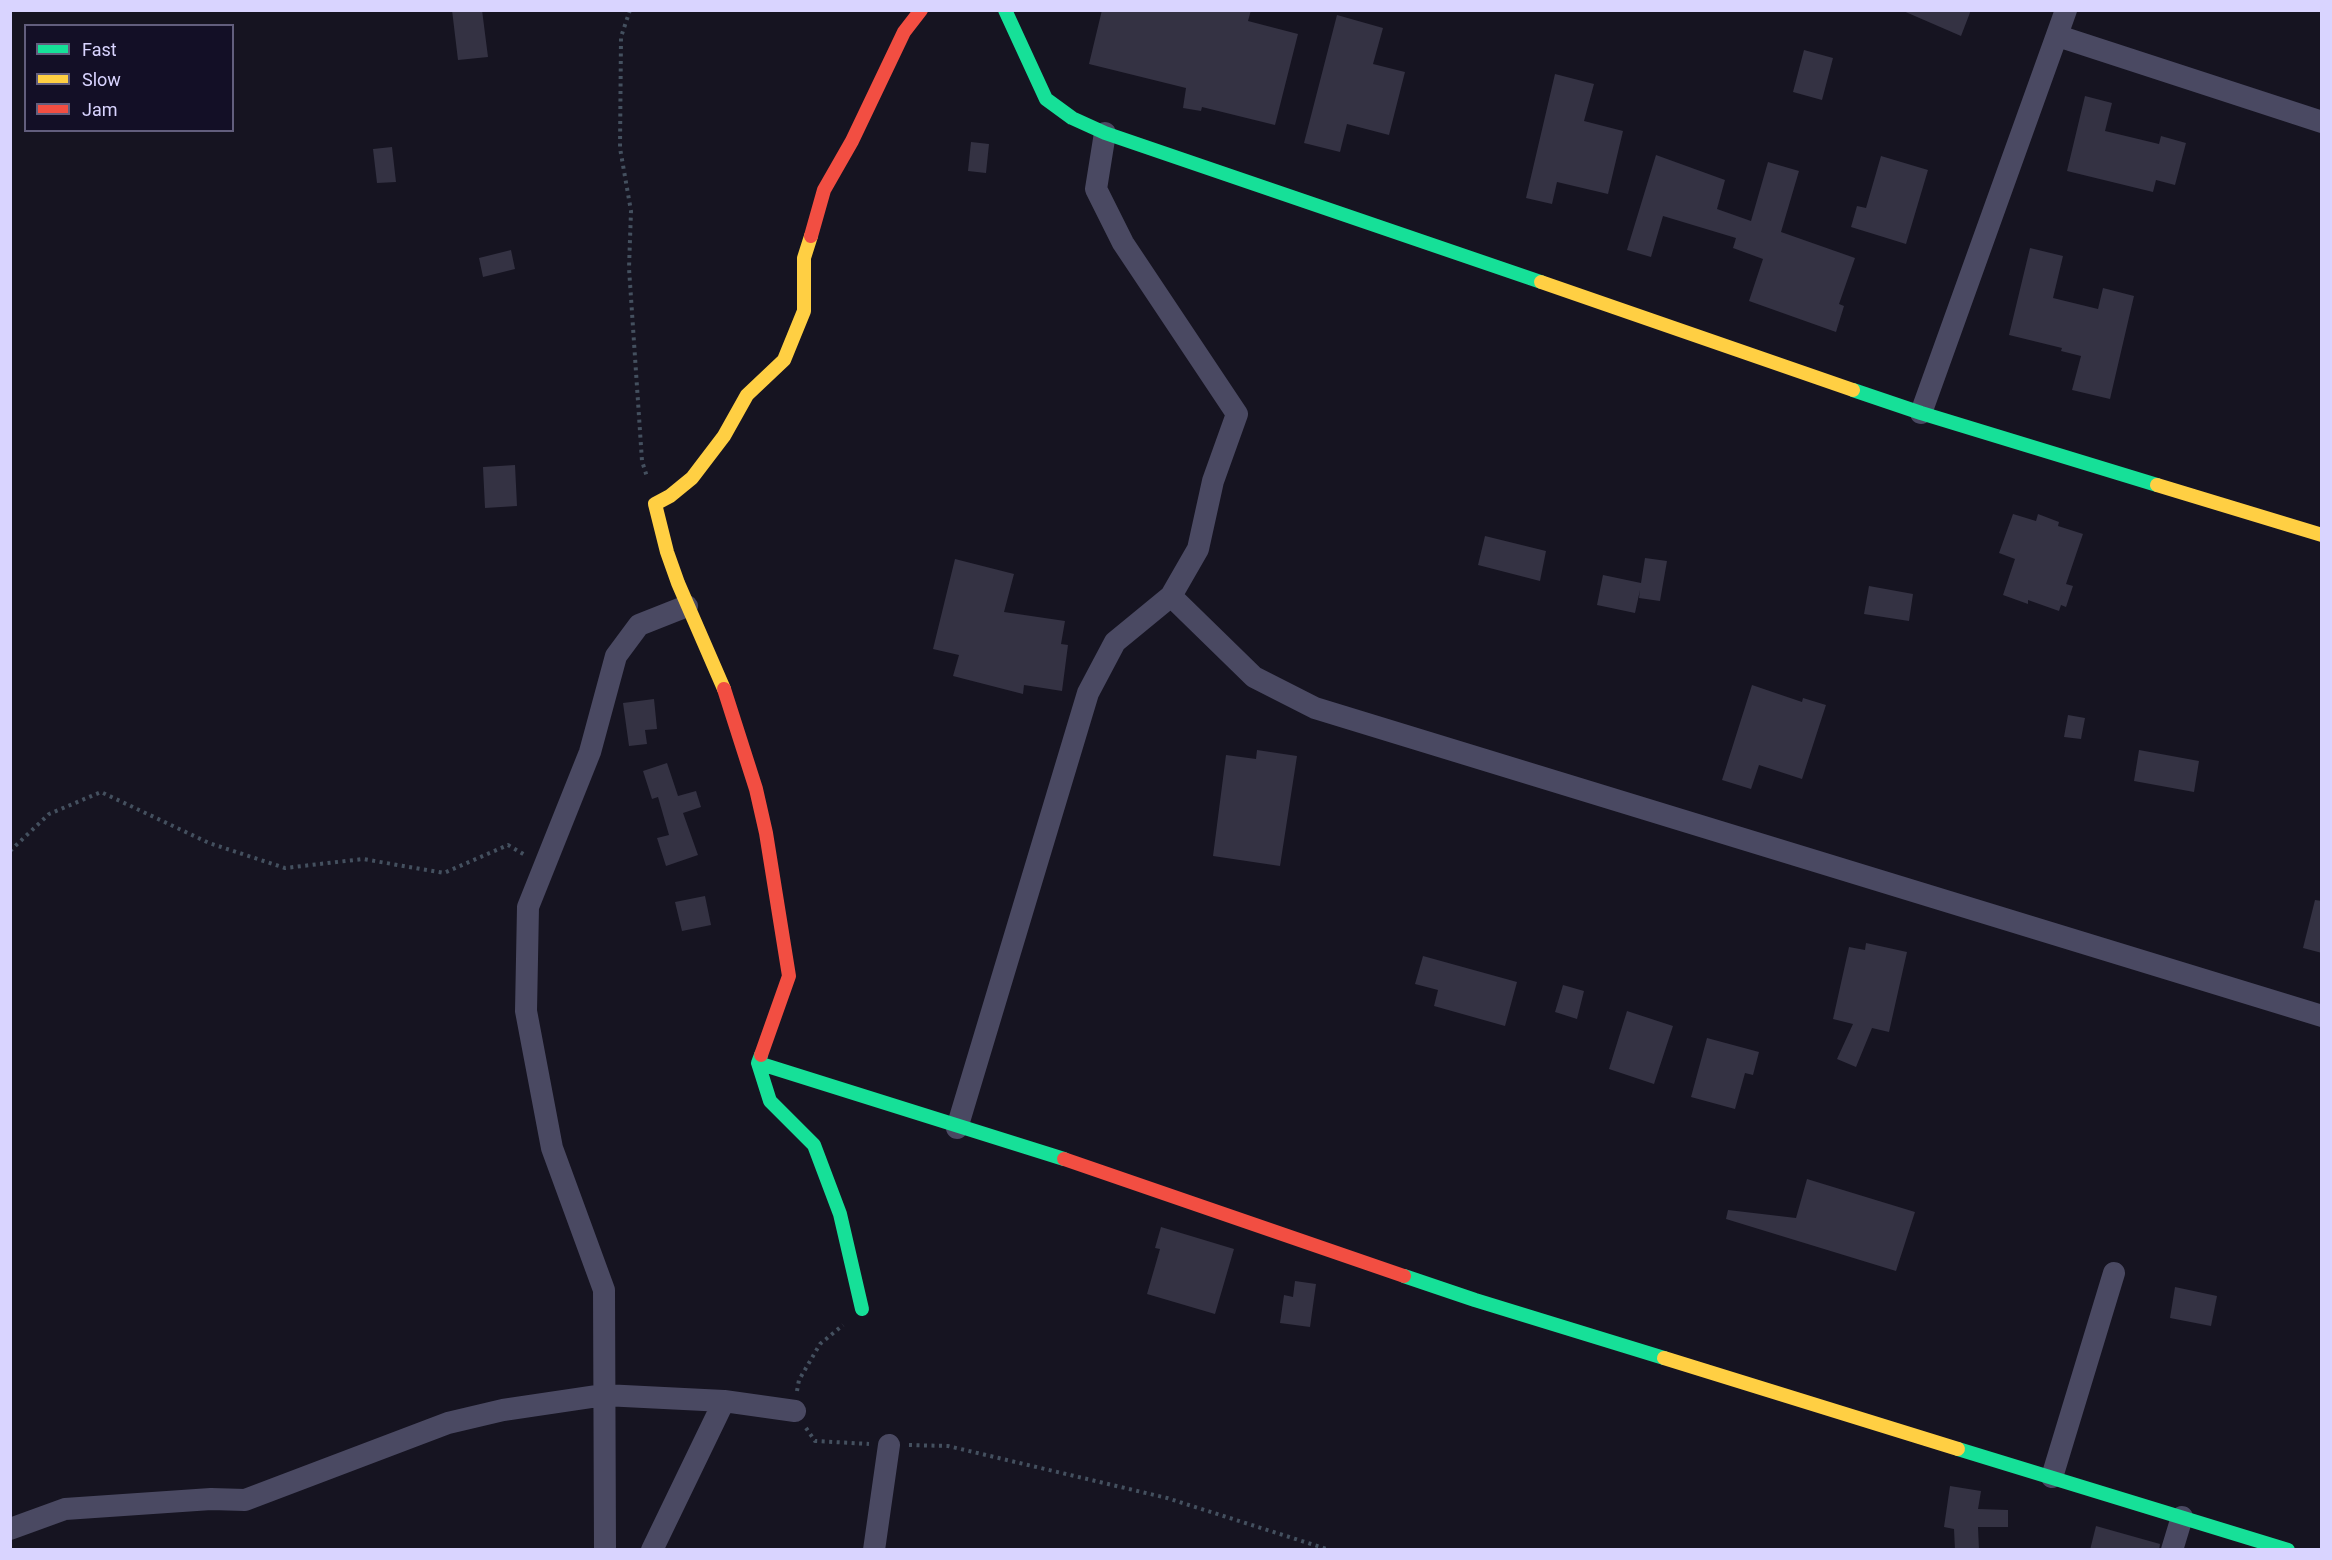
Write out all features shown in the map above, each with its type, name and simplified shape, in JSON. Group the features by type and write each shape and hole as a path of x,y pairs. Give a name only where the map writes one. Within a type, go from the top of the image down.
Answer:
{"street":[{"path":"862,1309 840,1215 814,1145 770,1101 758,1063 789,976 766,833 756,789 735,719 712,658 687,606 667,552 655,504 670,496 692,478 724,436 747,395 784,360 804,311 804,258 824,190 852,141 904,32 921,10"},
{"path":"1005,10 1046,99 1072,118 1105,133 1921,413 2322,536"},
{"path":"1921,413 2066,10"},
{"path":"2058,36 2322,122"},
{"path":"957,1128 1088,693 1115,642 1171,596 1198,549 1213,481 1237,414 1123,243 1096,189 1105,133"},
{"path":"1171,596 1254,677 1315,708 2322,1016"},
{"path":"605,1550 604,1290 552,1148 526,1011 528,907 590,752 616,656 639,625 687,606"},
{"path":"758,1063 957,1128 1057,1157 1475,1300 2288,1550"},
{"path":"2052,1477 2114,1273"},
{"path":"10,1529 65,1509 212,1499 245,1500 448,1423 503,1410 604,1395 724,1401 795,1411"},
{"path":"652,1550 724,1401"},
{"path":"874,1550 890,1445"},
{"path":"2172,1550 2182,1517"}],"path":[{"path":"630,10 621,37 620,148 631,211 629,268 642,461 655,504"},
{"path":"10,851 49,814 100,792 209,843 285,868 363,859 444,873 508,845 544,866"},
{"path":"862,1309 820,1344 799,1380 795,1411 815,1441 948,1446 1156,1495 1330,1550"}],"building":[{"path":"452,10 482,10 488,57 458,60"},
{"path":"1102,10 1251,10 1248,21 1298,34 1275,125 1202,107 1201,111 1183,108 1186,88 1089,64"},
{"path":"1901,10 1971,10 1961,36"},
{"path":"1337,15 1383,28 1373,64 1405,72 1389,135 1347,124 1340,152 1304,143"},
{"path":"1804,50 1833,58 1822,100 1793,92"},
{"path":"1555,74 1594,84 1584,121 1623,131 1608,194 1557,182 1552,204 1526,198"},
{"path":"2085,96 2112,103 2105,131 2159,144 2161,136 2186,143 2175,185 2156,180 2153,192 2067,171"},
{"path":"971,142 989,144 986,173 968,171"},
{"path":"392,147 396,182 377,183 373,149"},
{"path":"1656,155 1725,180 1717,209 1751,221 1768,162 1799,171 1781,232 1855,258 1839,304 1844,306 1836,332 1749,301 1763,259 1733,248 1736,238 1663,216 1651,257 1627,250"},
{"path":"1881,156 1928,170 1906,244 1851,227 1857,206 1866,208"},
{"path":"2030,248 2063,256 2053,298 2098,309 2103,288 2134,296 2110,399 2072,390 2081,356 2061,351 2062,348 2009,335"},
{"path":"511,250 515,269 483,277 479,258"},
{"path":"515,465 517,506 485,508 483,467"},
{"path":"2013,514 2036,521 2038,514 2059,522 2058,526 2083,534 2066,584 2073,586 2066,607 2061,605 2059,611 2028,600 2028,604 2003,595 2015,559 1999,553"},
{"path":"1485,536 1546,551 1540,581 1478,565"},
{"path":"1645,558 1667,561 1660,601 1639,598 1640,590 1635,613 1597,605 1603,575 1641,583"},
{"path":"955,559 1014,574 1004,612 1065,621 1061,644 1068,645 1062,691 1024,685 1023,694 953,676 959,655 933,649"},
{"path":"1869,586 1913,594 1909,621 1864,614"},
{"path":"1752,685 1802,702 1803,698 1826,705 1802,779 1759,765 1751,789 1722,780"},
{"path":"654,699 657,729 645,730 647,744 629,746 623,703"},
{"path":"2068,715 2085,718 2081,739 2064,737"},
{"path":"1257,750 1297,756 1280,866 1213,856 1226,755 1256,759"},
{"path":"2139,750 2199,761 2194,792 2134,781"},
{"path":"667,763 678,796 696,791 701,807 683,813 698,855 666,866 657,838 669,835 658,797 652,799 643,771"},
{"path":"705,896 711,925 682,931 675,902"},
{"path":"2315,900 2322,901 2322,953 2303,948"},
{"path":"1866,943 1907,952 1889,1032 1872,1028 1856,1067 1837,1059 1853,1024 1833,1019 1849,947 1865,950"},
{"path":"1423,956 1517,982 1505,1026 1434,1006 1438,990 1415,984"},
{"path":"1563,985 1584,991 1577,1019 1555,1012"},
{"path":"1627,1011 1673,1026 1654,1084 1609,1069"},
{"path":"1707,1038 1759,1052 1753,1075 1745,1073 1735,1109 1691,1097"},
{"path":"1807,1179 1915,1212 1896,1271 1726,1219 1728,1210 1796,1218"},
{"path":"1161,1227 1234,1249 1215,1314 1147,1294 1160,1249 1155,1248"},
{"path":"1295,1281 1316,1284 1310,1327 1280,1323 1284,1295 1293,1297"},
{"path":"2175,1287 2217,1296 2211,1326 2170,1318"},
{"path":"1950,1486 1981,1491 1978,1509 2008,1510 2008,1527 1978,1527 1979,1550 1955,1550 1954,1529 1944,1527"},
{"path":"2096,1526 2160,1544 2159,1550 2090,1550"}],"traffic: fast":[{"path":"1005,10 1046,99 1072,118 1105,133 1541,282"},
{"path":"1853,390 2157,485"},
{"path":"761,1055 758,1063 770,1101 814,1145 840,1214 862,1309"},
{"path":"758,1063 1064,1159"},
{"path":"1404,1276 1664,1358"},
{"path":"1958,1449 2288,1550"}],"traffic: slow":[{"path":"724,689 678,583 667,552 655,504 670,496 692,478 724,436 747,395 784,360 804,311 804,258 811,236"},
{"path":"1541,282 1853,390"},
{"path":"2157,485 2322,535"},
{"path":"1664,1358 1958,1449"}],"traffic: jam":[{"path":"811,236 824,190 852,141 904,32 921,10"},
{"path":"724,689 756,789 766,833 789,976 761,1055"},
{"path":"1064,1159 1404,1276"}]}
